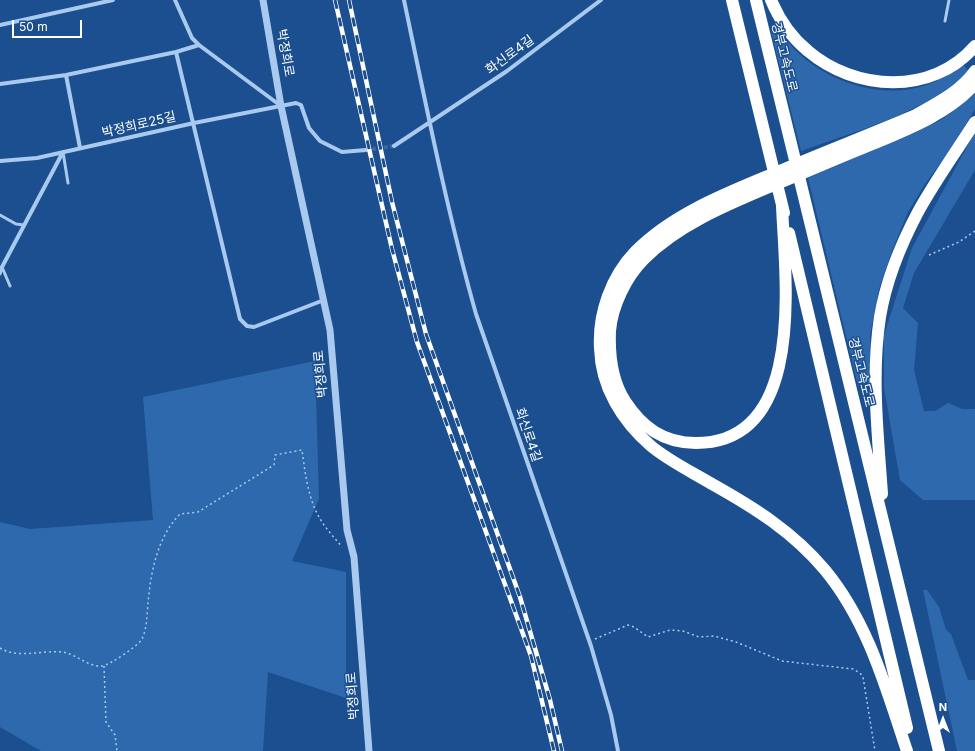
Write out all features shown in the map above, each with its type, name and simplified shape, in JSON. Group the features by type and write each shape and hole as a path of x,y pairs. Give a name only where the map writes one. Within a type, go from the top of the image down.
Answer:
{"highway":[{"path":"732,0 912,751"},
{"name":"경부고속도로","path":"756,0 939,751"},
{"path":"770,0 793,38 807,51 830,67 858,79 903,83 919,80 936,74 954,64 975,46"},
{"path":"907,751 873,652 860,624 826,572 805,548 772,519 670,459 652,447 641,436 627,421 608,391 600,356 600,332 604,308 609,292 625,264 635,253 670,225 697,208 748,184 916,115 940,102 960,86 975,71"},
{"path":"782,206 786,298 784,329 776,380 763,409 740,431 718,440 703,443 676,441 652,430 641,422 622,395 614,375 609,343 611,323 619,297 630,277 645,258 672,237 702,218 742,198 923,121 952,104 975,84"},
{"path":"885,529 877,411 876,370 880,317 892,273 918,213 975,122"}],"street":[{"path":"0,25 113,0"},
{"path":"175,0 192,38 199,45 282,106"},
{"name":"박정희로","path":"263,0 282,106 330,330 348,530 354,557 369,751"},
{"name":"화신로4길","path":"404,0 429,122 461,261 476,314 589,642 611,715 618,751"},
{"name":"화신로4길","path":"394,146 507,71 601,0"},
{"path":"0,84 66,75 176,52 199,45"},
{"path":"176,52 240,319 247,326 254,327 324,300"},
{"path":"66,75 80,148"},
{"name":"박정희로25길","path":"0,161 36,158 194,123 296,103 301,105 309,128 320,141 342,152 366,150"},
{"path":"2,267 63,152"}],"lane":[{"path":"945,21 949,0"},
{"path":"63,152 68,183"},
{"path":"0,215 16,224 24,225"},
{"path":"0,273 2,267"},
{"path":"2,267 10,286"}],"path":[{"path":"929,255 960,242 975,231"},
{"path":"0,648 8,653 64,652 91,665 104,666 134,647 142,639 147,620 150,579 161,541 170,525 180,514 198,512 274,465 275,456 302,450 306,477 318,516 325,528 354,557"},
{"path":"589,642 628,626 634,627 648,637 670,630 683,631 699,637 714,636 736,642 782,661 853,669 860,673 863,677 875,751"},
{"path":"104,666 106,722 115,735 117,751"}],"shaded area":[{"path":"777,24 793,48 808,61 835,77 849,83 865,87 896,91 918,88 938,80 963,64 968,71 952,85 933,98 912,109 866,128 801,151 770,27"},
{"path":"975,94 975,109 954,145 925,184 908,212 892,251 879,289 870,335 872,382 858,386 808,178 941,120"},
{"path":"975,132 975,170 914,273 903,308 918,323 914,370 924,411 935,411 948,403 962,409 975,409 975,500 923,500 900,480 884,388 884,335 912,248"},
{"path":"315,361 319,499 292,561 346,572 346,698 268,672 263,751 41,751 0,727 0,522 30,529 153,520 143,397"},
{"path":"923,590 927,590 939,607 946,630 951,634 968,680 975,680 975,751 957,751"}],"tunnel":[{"path":"366,150 394,146"}],"railway":[{"path":"335,0 392,249 417,342 531,656 554,751"},
{"path":"349,0 392,202 426,334 520,597 550,700 562,751"}]}
